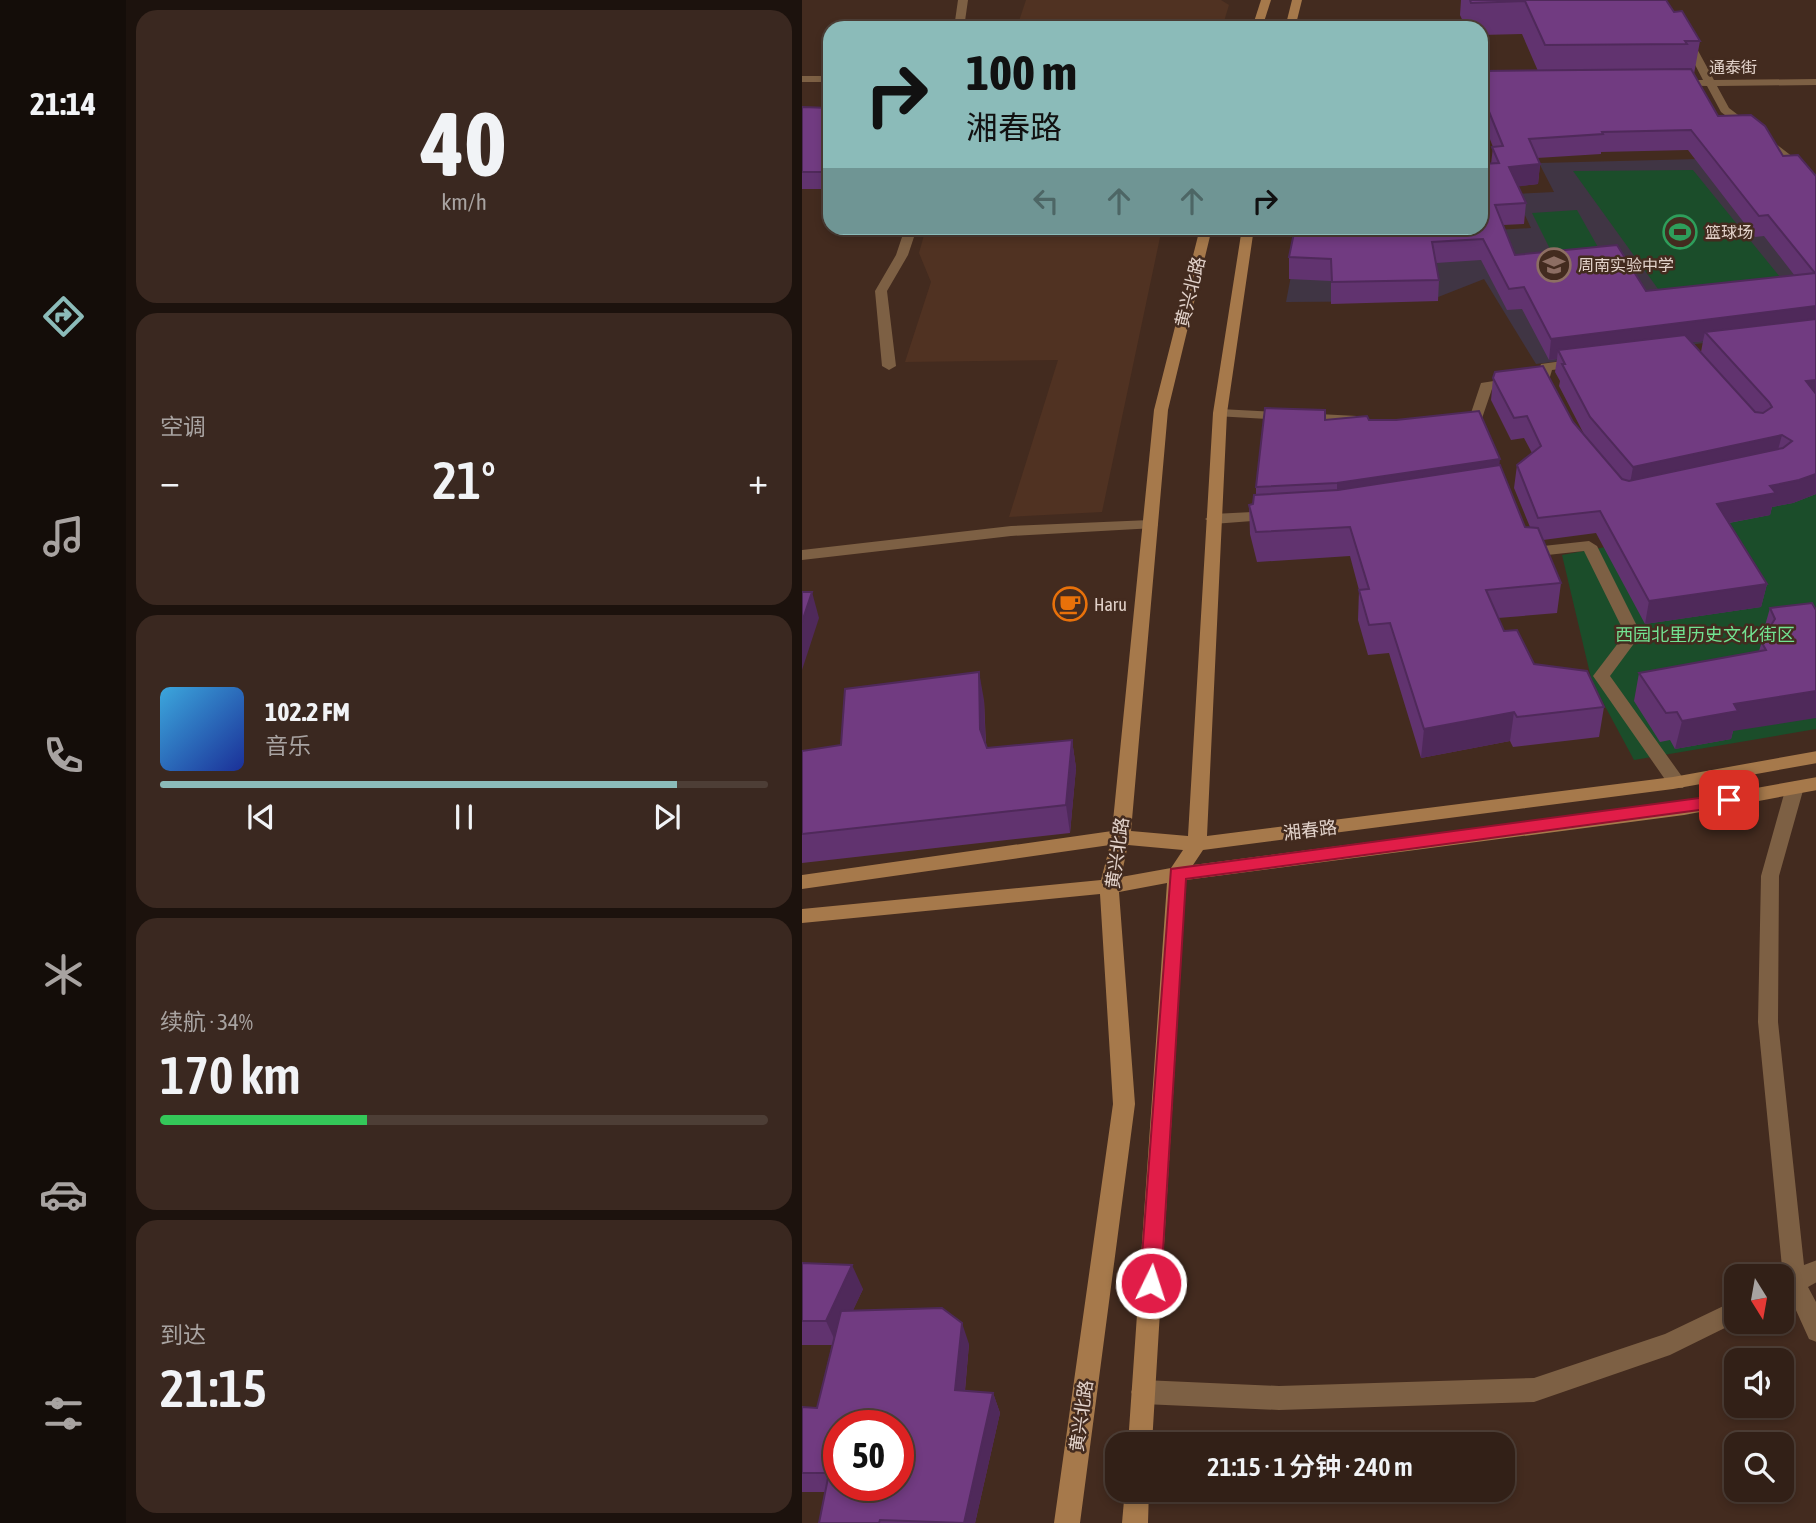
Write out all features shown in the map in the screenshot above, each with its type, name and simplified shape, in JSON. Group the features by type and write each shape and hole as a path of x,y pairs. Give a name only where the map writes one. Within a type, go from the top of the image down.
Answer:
{"main road":[{"path":"1259,21 1266,0"},
{"path":"1292,21 1297,0"},
{"name":"黄兴北路","path":"1067,1523 1124,1104 1109,886 1121,836 1161,410 1204,235"},
{"path":"1141,1432 1177,874 1197,844 1220,413 1247,235"},
{"name":"湘春路","path":"802,882 1121,836 1197,844 1677,783 1816,757"},
{"name":"湘春路","path":"802,916 1109,886 1177,874 1684,808 1816,783"},
{"path":"1135,1523 1136,1502"}],"street":[{"path":"960,21 963,0"},
{"path":"1679,31 1688,39 1725,110 1802,169 1816,188"},
{"path":"802,79 823,79"},
{"name":"通泰街","path":"1670,83 1816,82"},
{"path":"889,366 881,291 902,255 909,235"},
{"path":"1446,425 1473,427 1486,386 1547,383 1546,367 1596,360"},
{"path":"1220,413 1366,421"},
{"path":"1213,519 1296,514"},
{"path":"802,555 1011,531 1150,525"},
{"path":"1521,530 1529,552 1589,546 1633,634 1601,676 1677,783"},
{"path":"1786,1264 1768,1022 1770,876 1795,787"},
{"path":"1794,1283 1816,1270"},
{"path":"1794,1296 1816,1331"},
{"path":"1143,1391 1279,1398 1534,1390 1670,1344 1724,1317"}],"shaded area":[{"path":"1026,0 1221,0 1229,5 1224,21 1019,21"},
{"name":"周南实验中学","path":"1779,157 1816,329 1536,364 1484,279 1428,301 1286,302 1299,235 1337,235 1353,238 1488,235 1488,230 1531,228 1515,194 1554,192 1539,163"},
{"path":"924,235 1161,235 1102,512 1009,517 1058,360 905,362 931,282 919,253"}],"green space":[{"name":"篮球场","path":"1693,170 1793,293 1671,307 1573,171"},
{"path":"1577,210 1599,249 1552,253 1532,213"},
{"name":"西园北里历史文化街区","path":"1816,338 1816,729 1634,760 1592,682 1562,555 1644,540"}],"building":[{"path":"1470,0 1666,0 1674,12 1682,11 1700,41 1685,41 1687,44 1545,45 1525,1 1471,3"},
{"path":"1691,69 1718,116 1751,115 1765,126 1783,156 1798,155 1816,176 1816,306 1551,339 1524,287 1509,289 1483,239 1432,242 1439,280 1332,282 1331,259 1289,257 1294,235 1488,235 1488,164 1499,163 1492,147 1503,146 1488,109 1488,71","holes":["1691,130 1759,216 1768,215 1815,273 1646,291 1617,245 1515,255 1495,205 1526,203 1509,167 1540,164 1529,139 1603,134 1602,132"]},
{"path":"802,107 823,108 823,172 802,172"},
{"path":"1816,319 1816,380 1806,381 1816,394 1816,474 1770,486 1776,493 1717,504 1767,584 1649,601 1600,511 1538,518 1517,465 1541,446 1527,416 1514,418 1493,378 1495,372 1543,366 1573,422 1622,479 1629,481 1783,448 1792,441 1782,435 1633,467 1590,417 1562,364 1565,364 1558,350 1685,335 1755,412 1763,413 1772,407 1769,402 1705,332"},
{"path":"1265,408 1325,410 1325,420 1367,416 1369,420 1396,420 1479,411 1500,459 1337,483 1256,487"},
{"path":"1500,465 1525,527 1538,528 1561,583 1486,590 1504,631 1517,630 1534,664 1587,671 1604,707 1517,717 1514,712 1424,729 1390,623 1369,625 1359,590 1369,589 1350,527 1256,532 1249,505 1253,504 1254,495 1338,490"},
{"path":"802,592 812,592 802,622"},
{"path":"1812,603 1816,610 1816,691 1734,704 1738,711 1682,721 1677,712 1666,713 1639,673 1766,650 1761,641 1775,619 1770,608"},
{"path":"979,672 980,729 987,748 1072,740 1066,805 802,834 802,751 841,745 845,689"},
{"path":"802,1263 852,1265 826,1321 802,1321"},
{"path":"942,1308 962,1323 955,1390 993,1393 964,1523 880,1520 879,1523 819,1523 823,1501 914,1501 914,1410 823,1410 823,1473 802,1473 802,1407 817,1408 841,1311"}],"place":[{"name":"篮球场","path":"1680,232"},
{"name":"周南实验中学","path":"1554,265"},
{"name":"Haru","path":"1070,604"}],"route":[{"path":"1151,1283 1177,874 1729,800"}]}
